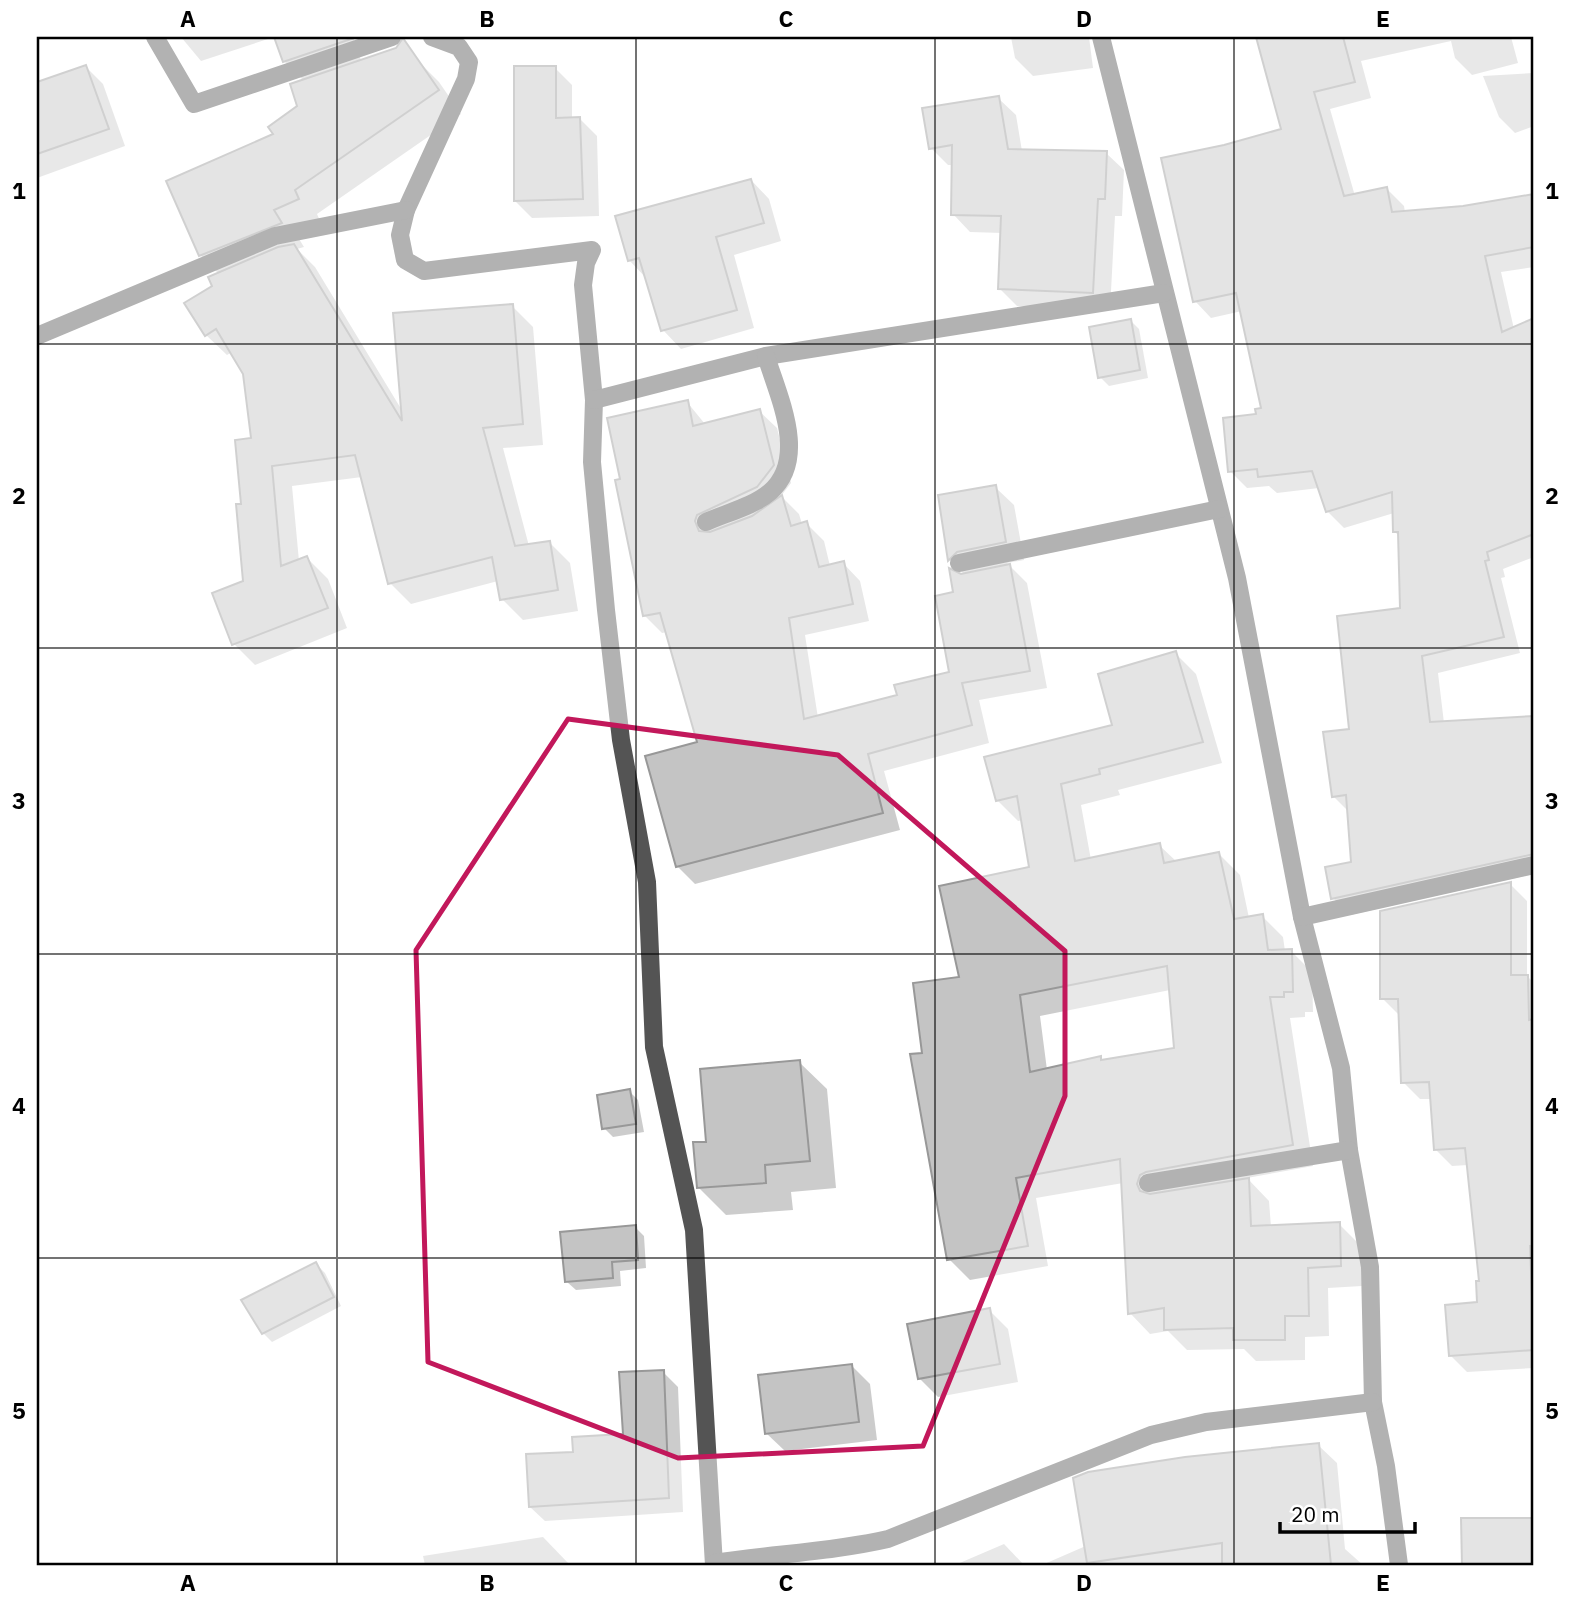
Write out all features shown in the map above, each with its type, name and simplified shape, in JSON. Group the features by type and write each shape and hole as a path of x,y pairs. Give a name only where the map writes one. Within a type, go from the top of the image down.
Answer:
{"street":[{"path":"155,37 194,104 392,37"},
{"path":"432,37 459,47 469,62 466,79 406,210 400,235 405,260 424,271 592,250 586,263 583,285 594,400 592,462 621,740 647,882 654,1047 694,1230 714,1564 799,1550 849,1548 888,1539 1151,1435 1184,1427 1373,1402"},
{"path":"1101,37 1237,579 1302,917 1341,1068 1349,1150 1370,1268 1373,1402 1386,1466 1399,1565"},
{"path":"37,336 275,236 406,210"},
{"path":"594,400 765,356 1164,293"},
{"path":"706,522 768,494 781,480 785,471 788,461 788,428 765,356"},
{"path":"959,563 1219,509"},
{"path":"1302,917 1534,865"},
{"path":"1148,1183 1349,1150"}],"highlighted area":[{"path":"568,719 838,755 1065,951 1065,1096 923,1446 678,1458 428,1362 416,950"}],"building":[{"path":"274,37 357,37 283,62"},
{"path":"1256,37 1343,37 1355,82 1314,92 1344,196 1387,187 1392,212 1463,206 1534,194 1534,247 1485,256 1502,332 1534,318 1534,534 1487,552 1489,560 1485,561 1504,637 1422,656 1430,722 1534,716 1534,854 1331,899 1325,867 1351,862 1346,795 1332,797 1323,732 1349,729 1337,616 1400,608 1398,532 1393,532 1392,492 1326,512 1312,471 1258,477 1257,469 1228,472 1223,418 1256,414 1255,409 1261,408 1236,293 1193,302 1161,158 1224,145 1281,129"},
{"path":"403,38 439,90 295,190 299,199 274,210 282,223 199,256 166,181 273,134 268,127 297,106 290,84 396,48"},
{"path":"86,65 109,129 37,154 37,82"},
{"path":"514,66 556,66 556,118 580,117 583,199 514,201"},
{"path":"999,96 1008,149 1107,151 1105,199 1098,199 1093,293 998,289 1001,216 951,215 952,145 929,149 922,108"},
{"path":"751,179 764,223 716,237 737,310 661,331 639,258 628,261 615,216"},
{"path":"294,244 402,421 393,313 513,304 523,424 483,428 515,546 550,541 558,590 500,600 492,557 388,584 355,455 272,466 281,566 307,556 328,608 232,645 212,593 243,581 236,504 241,504 235,440 251,438 243,374 216,329 205,336 184,303 212,286 208,277 278,247"},
{"path":"1131,319 1140,370 1098,378 1089,327"},
{"path":"688,400 693,426 760,409 774,465 757,487 697,515 695,521 699,531 710,532 752,516 782,495 791,526 807,521 819,567 844,561 853,604 789,618 804,719 897,695 894,685 949,672 935,596 953,592 949,568 961,574 1010,564 1030,671 962,683 972,725 868,754 883,813 676,867 645,756 697,742 660,613 643,616 615,480 620,479 607,418"},
{"path":"996,485 1006,542 957,552 948,561 938,495"},
{"path":"1176,651 1203,742 1099,769 1100,774 1061,784 1075,861 1160,843 1164,863 1219,852 1234,919 1263,914 1268,950 1292,949 1293,992 1284,992 1284,997 1270,997 1293,1145 1146,1172 1140,1175 1137,1184 1140,1191 1150,1194 1249,1178 1251,1226 1340,1222 1341,1266 1308,1268 1309,1316 1285,1316 1285,1340 1233,1340 1233,1328 1164,1330 1164,1308 1128,1314 1120,1159 1016,1178 1028,1246 947,1260 910,1054 922,1053 913,983 959,977 939,886 1029,867 1017,796 996,801 984,757 1112,725 1098,674","holes":["1167,966 1174,1048 1101,1060 1101,1056 1030,1072 1020,995"]},
{"path":"1511,882 1511,975 1528,975 1529,1020 1534,1019 1534,1246 1530,1246 1534,1350 1449,1356 1445,1305 1477,1302 1476,1281 1479,1281 1465,1148 1434,1150 1429,1082 1401,1083 1398,999 1380,999 1380,911"},
{"path":"800,1060 810,1161 765,1165 766,1183 697,1188 693,1142 706,1142 700,1069"},
{"path":"630,1089 636,1124 602,1129 597,1095"},
{"path":"636,1225 638,1260 612,1262 613,1278 565,1282 560,1232"},
{"path":"316,1262 334,1297 262,1334 241,1300"},
{"path":"990,1308 1000,1364 918,1379 907,1324"},
{"path":"852,1364 859,1422 765,1434 758,1375"},
{"path":"664,1370 669,1498 529,1507 526,1454 573,1452 572,1437 623,1434 619,1372"},
{"path":"1319,1443 1331,1565 1222,1565 1222,1543 1087,1563 1073,1478 1088,1472 1185,1457"},
{"path":"1461,1518 1534,1518 1534,1565 1462,1565"}]}
